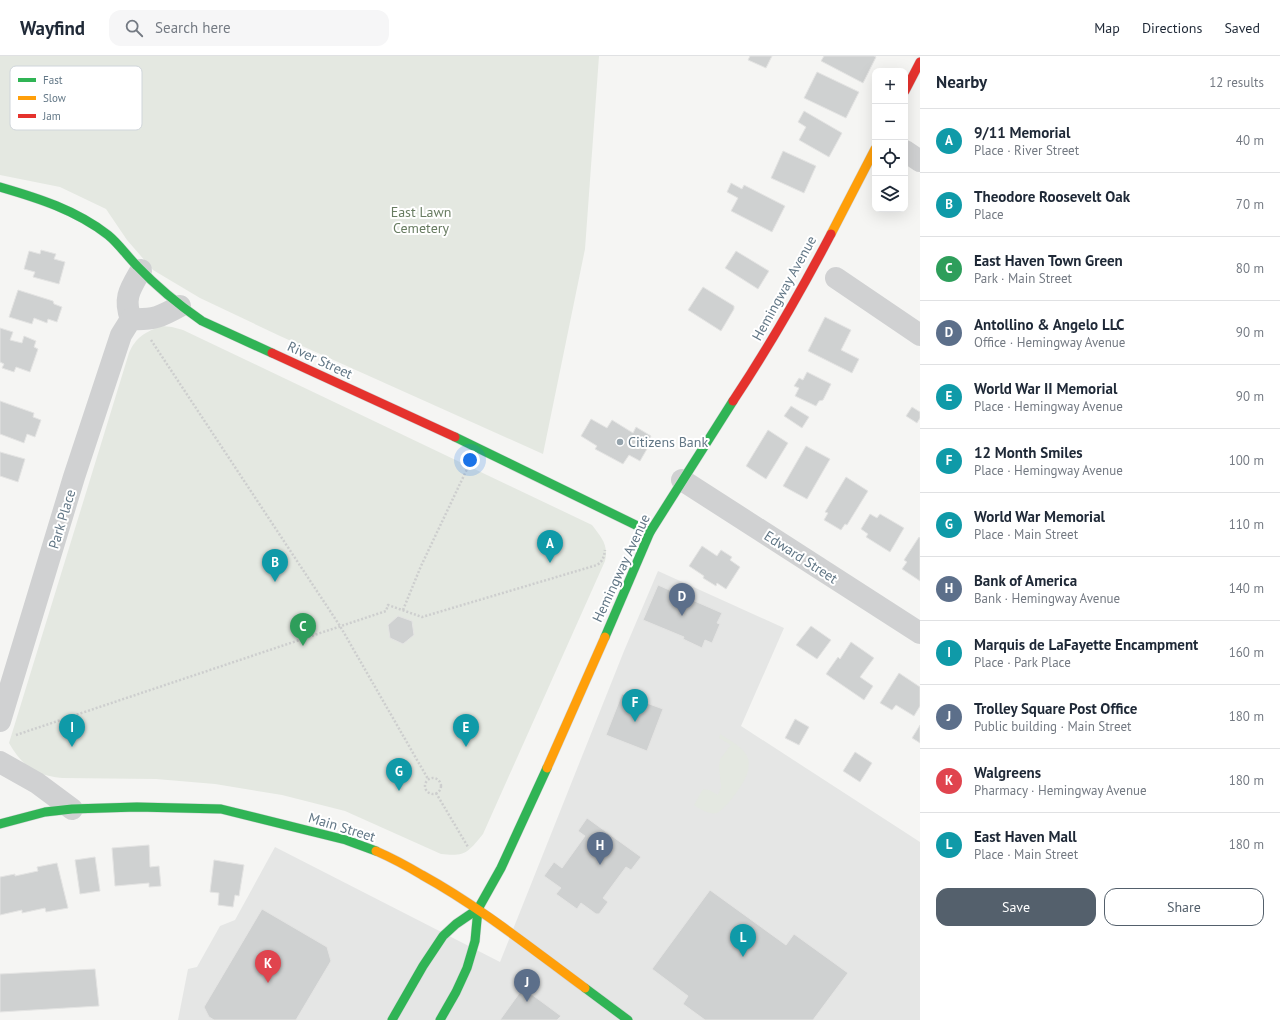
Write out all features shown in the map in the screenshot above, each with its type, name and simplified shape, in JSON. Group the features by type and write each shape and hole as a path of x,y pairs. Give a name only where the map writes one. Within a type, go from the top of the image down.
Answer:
{"main road":[{"path":"908,85 920,62"},
{"name":"Hemingway Avenue","path":"440,1020 456,992 467,968 475,941 478,909 501,868 557,746 650,532 760,360 810,273 872,155"},
{"name":"River Street","path":"0,187 41,198 74,213 108,234 125,250 140,270 180,306 202,320 478,448 650,532"},
{"name":"Main Street","path":"0,824 45,812 72,809 137,807 221,809 346,840 388,856 442,886 478,909 628,1020"},
{"name":"Hemingway Avenue","path":"392,1020 423,966 443,936 456,924 478,909"}],"street":[{"path":"908,153 920,161"},
{"path":"140,270 127,300 127,308 131,319 148,320 180,306"},
{"path":"836,278 920,335"},
{"name":"Park Place","path":"6,729 92,420 121,335 131,319"},
{"name":"Edward Street","path":"682,480 920,633"},
{"path":"0,762 37,783 72,809"}],"path":[{"path":"131,319 147,334 340,626 428,779"},
{"path":"403,610 421,566 478,448"},
{"path":"6,729 340,626 386,611 388,605 422,617 597,565 602,562 604,550"},
{"path":"428,779 436,778 440,782 440,789 436,793"},
{"path":"428,779 425,783 425,788 428,792 436,793"},
{"path":"436,793 468,847"}],"shaded area":[{"path":"658,571 784,628 741,726 920,842 920,1020 178,1020 188,969 197,967 220,926 235,920 275,847 500,962 624,651"}],"green space":[{"name":"East Lawn Cemetery","path":"0,56 599,56 585,249 543,454 280,336 200,298 153,270 127,240 106,209 60,187 0,175"},
{"path":"162,326 183,330 592,525 601,537 606,550 605,561 483,834 466,852 456,855 441,854 345,811 282,795 215,784 156,779 62,778 44,775 25,764 9,743 129,353 138,339 151,330"},
{"path":"720,734 745,752 749,767 747,775 736,794 721,810 717,813 712,813 702,810 694,805 703,789 709,790 718,795 721,787 719,767 720,759 731,745 719,738"}],"building":[{"path":"750,56 772,56 766,68 748,60"},
{"path":"824,56 876,57 863,83 821,61"},
{"path":"817,72 859,92 846,118 804,98"},
{"path":"804,111 842,133 829,157 799,140 806,127 798,122"},
{"path":"783,151 816,166 804,193 771,178"},
{"path":"731,183 742,189 744,185 785,206 772,232 731,211 738,198 727,192"},
{"path":"41,250 56,254 54,259 65,262 59,284 33,277 35,272 24,269 29,251 40,254"},
{"path":"736,251 769,271 758,289 725,268"},
{"path":"703,287 734,306 734,309 721,331 688,310"},
{"path":"18,290 53,301 54,304 62,307 57,322 48,319 47,323 34,318 32,324 9,317"},
{"path":"825,317 851,330 841,350 859,359 852,373 808,351"},
{"path":"0,328 13,332 10,340 22,343 24,336 36,341 34,347 38,349 30,372 16,367 14,372 2,368 4,364 0,362"},
{"path":"807,372 831,384 823,400 819,401 816,406 795,396 799,388 794,386 799,378 803,380"},
{"path":"0,401 34,413 33,417 41,420 35,437 27,434 24,443 0,434"},
{"path":"791,406 809,417 802,428 784,416"},
{"path":"912,407 920,412 920,418 917,423 906,416"},
{"name":"Citizens Bank","path":"591,419 607,428 612,420 633,433 636,427 651,436 648,441 651,442 640,461 629,455 623,464 595,449 597,446 581,436"},
{"path":"768,430 788,443 766,479 746,466"},
{"path":"806,446 830,459 807,499 783,486"},
{"path":"0,452 25,459 18,482 0,476"},
{"path":"846,477 868,491 847,525 845,524 841,530 824,520 828,513 825,512"},
{"path":"870,514 877,518 880,514 904,528 890,552 866,537 868,534 861,529"},
{"path":"919,537 920,581 902,569 907,562 904,560"},
{"path":"702,546 717,556 721,550 732,557 730,560 740,567 726,589 717,583 716,586 703,578 704,576 689,566"},
{"path":"658,585 722,613 717,623 720,624 712,643 705,640 702,648 683,639 684,637 643,620"},
{"path":"398,616 412,621 414,635 403,644 390,638 388,625"},
{"path":"811,626 831,640 817,659 796,645"},
{"path":"851,642 874,658 860,677 873,686 864,700 826,674 838,657 840,659"},
{"path":"899,673 920,687 920,706 914,716 896,705 892,710 880,703"},
{"path":"622,694 663,709 647,751 606,735"},
{"path":"795,719 809,727 799,745 785,738"},
{"path":"920,725 920,743 912,738"},
{"path":"855,752 872,763 860,782 843,771"},
{"path":"587,818 641,857 631,870 626,867 603,898 608,902 599,914 596,914 581,903 577,909 556,894 561,888 544,876 554,862 562,868 585,836 578,831"},
{"path":"149,845 150,867 159,866 161,886 149,887 149,883 115,886 112,848"},
{"path":"95,857 100,891 80,894 75,860"},
{"path":"214,860 244,865 239,896 235,895 233,907 218,905 219,893 210,892"},
{"path":"57,863 68,908 46,912 45,908 22,913 22,910 0,915 0,877 15,874 15,876 38,871 37,867"},
{"path":"710,890 786,945 794,934 848,973 813,1020 705,1020 683,1004 688,996 652,969"},
{"path":"262,909 327,947 331,961 296,1020 214,1020 209,1017 204,1007"},
{"path":"95,969 99,1006 0,1012 0,974"},
{"path":"523,988 561,1016 557,1020 500,1020"}],"traffic: fast":[{"path":"0,187 56,206 83,218 108,235 145,274 193,315 202,321 272,353"},
{"path":"605,637 650,532 733,401"},
{"path":"455,437 650,532"},
{"path":"440,1020 456,992 467,968 475,941 478,909 501,868 547,768"},
{"path":"0,824 45,812 72,809 137,807 221,809 346,840 376,851"},
{"path":"392,1020 423,966 443,936 456,924 478,909"},
{"path":"585,988 628,1020"}],"traffic: slow":[{"path":"831,234 872,155"},
{"path":"547,768 605,637"},
{"path":"376,851 411,868 443,887 505,929 585,988"}],"traffic: jam":[{"path":"908,85 920,62"},
{"path":"733,401 784,319 831,234"},
{"path":"272,353 455,437"}],"place":[{"name":"Citizens Bank","path":"620,442"},
{"name":"9/11 Memorial","path":"550,563"},
{"name":"Theodore Roosevelt Oak","path":"275,582"},
{"name":"Antollino & Angelo LLC","path":"682,616"},
{"name":"East Haven Town Green","path":"303,646"},
{"name":"12 Month Smiles","path":"635,722"},
{"name":"Marquis de LaFayette Encampment","path":"72,747"},
{"name":"World War II Memorial","path":"466,747"},
{"name":"World War Memorial","path":"399,791"},
{"name":"Bank of America","path":"600,865"},
{"name":"East Haven Mall","path":"743,957"},
{"name":"Walgreens","path":"268,983"},
{"name":"Trolley Square Post Office","path":"527,1002"}]}
